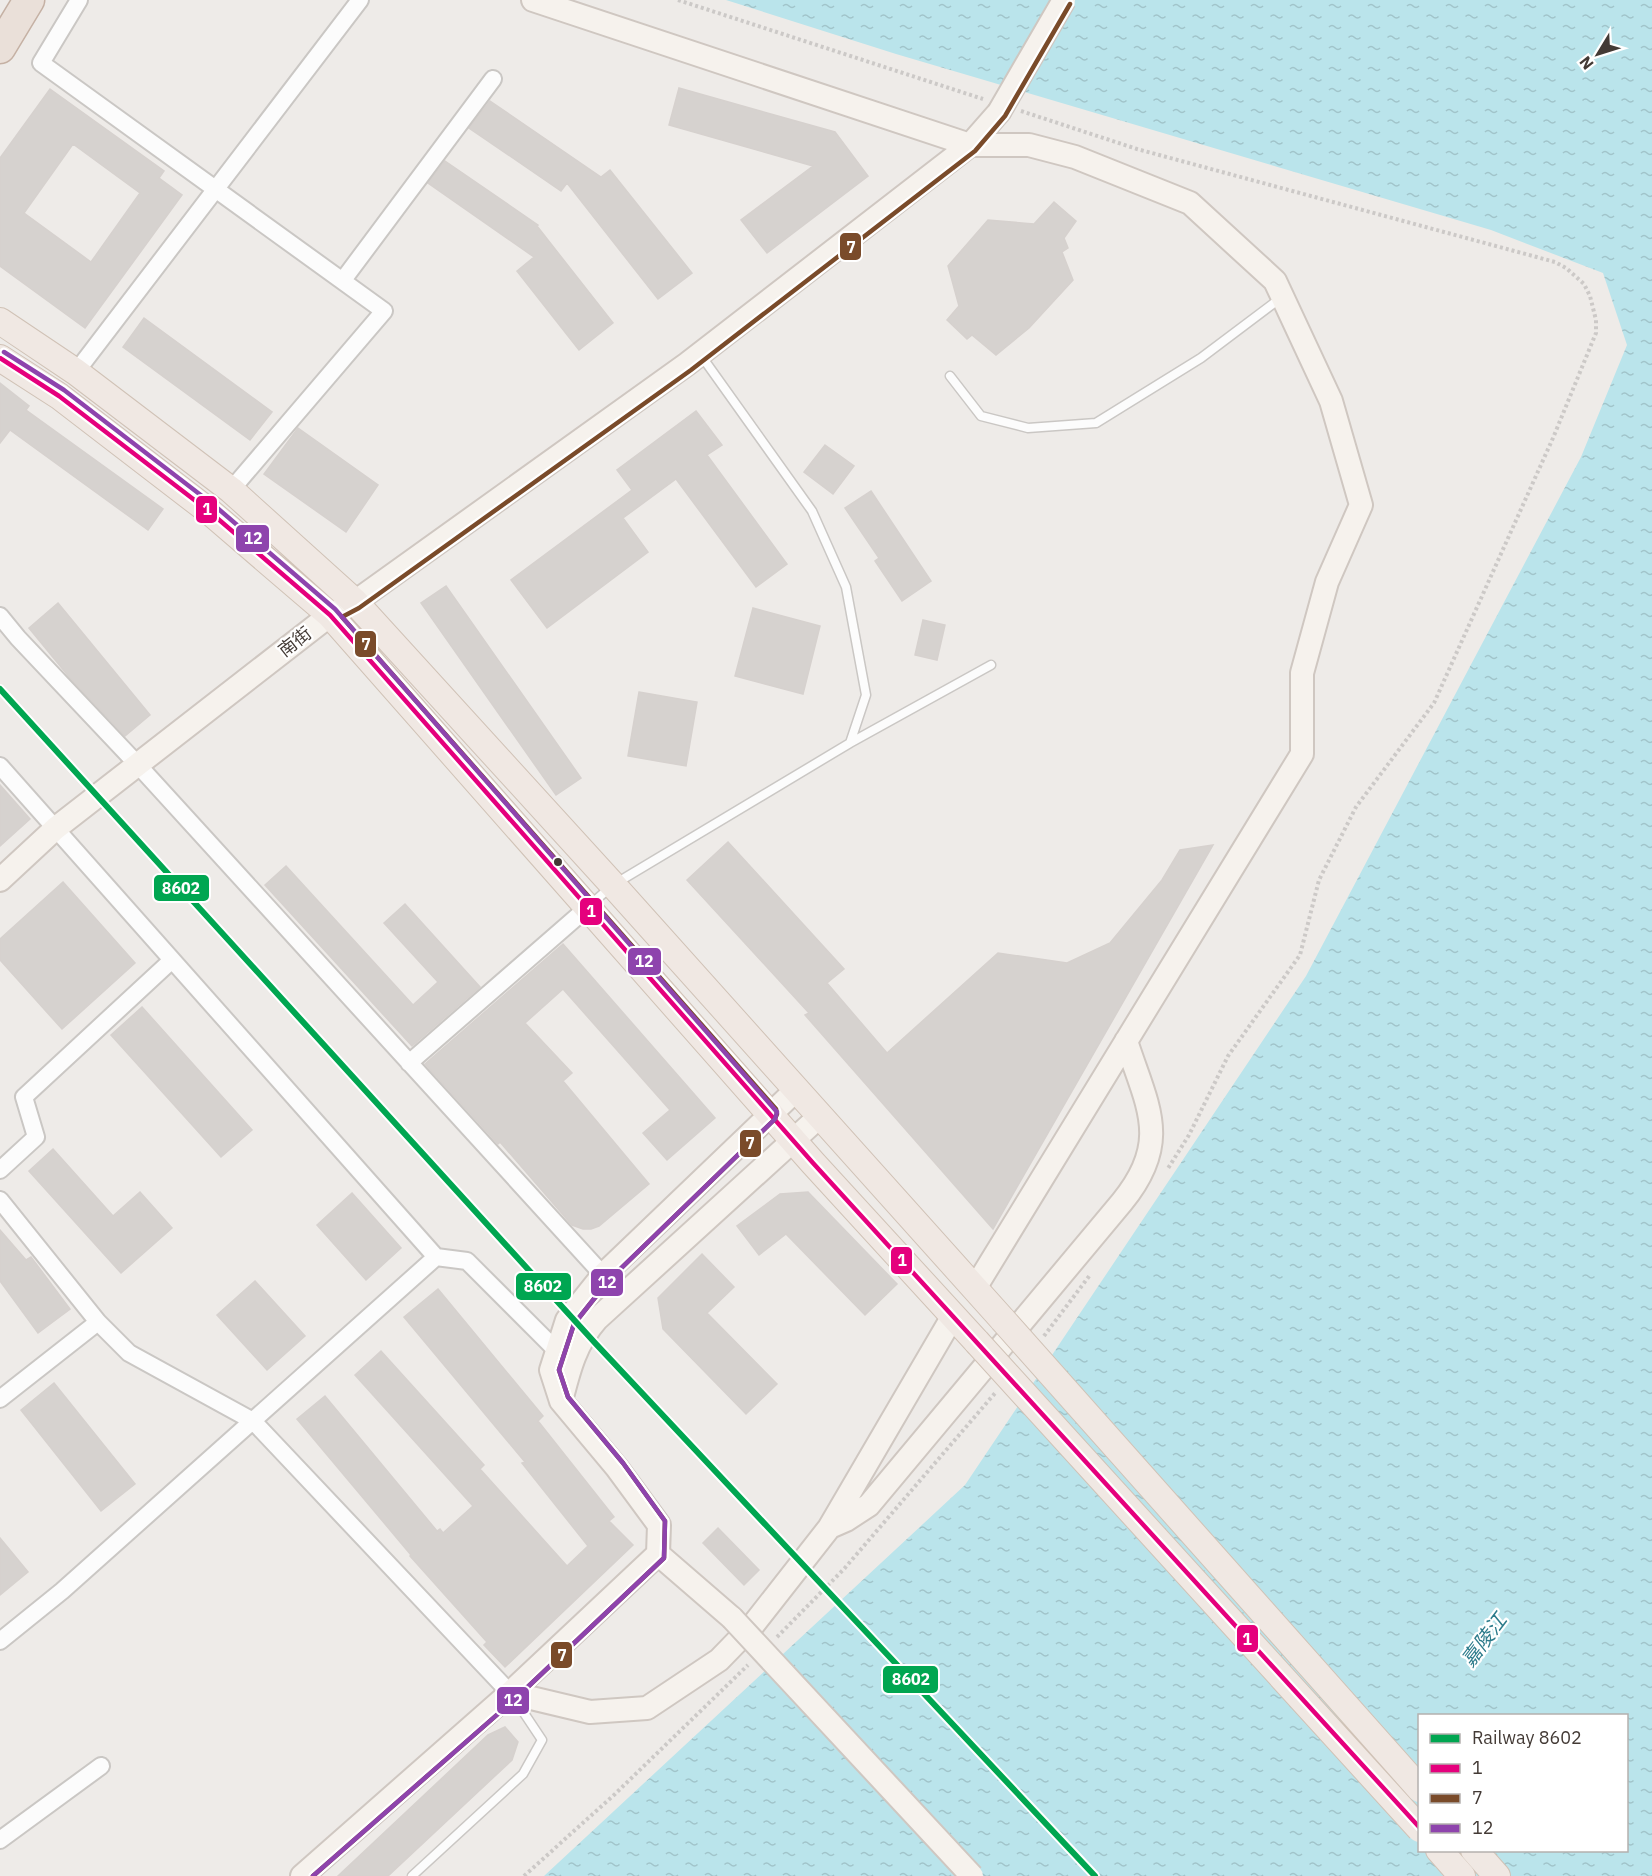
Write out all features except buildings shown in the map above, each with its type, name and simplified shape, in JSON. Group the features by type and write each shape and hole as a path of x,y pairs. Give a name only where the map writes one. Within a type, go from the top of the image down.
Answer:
{"highway":[{"path":"0,48 29,0"}],"main road":[{"path":"0,321 76,372 231,490 355,602 975,1288 1418,1788"},
{"path":"0,358 58,396 200,505 330,615 793,1140 1418,1828"},
{"path":"1440,1852 1462,1876"},
{"path":"1475,1852 1497,1876"}],"street":[{"path":"79,0 41,63 384,311 231,490"},
{"path":"76,372 360,0"},
{"path":"533,0 970,145 1029,145 1076,157 1190,203 1275,281 1331,401 1360,505 1327,582 1302,673 1302,754 975,1288"},
{"name":"南街","path":"0,880 56,828 330,615 355,602 700,354 970,145 1002,107 1064,0"},
{"path":"343,280 494,79"},
{"path":"0,616 603,1275"},
{"path":"0,766 436,1257 467,1261 564,1357"},
{"path":"409,1063 587,908"},
{"path":"0,1170 36,1137 24,1097 172,960"},
{"path":"828,1528 846,1520 869,1505 1137,1182 1148,1160 1152,1126 1145,1093 1126,1041"},
{"path":"564,1357 567,1320 603,1275 796,1090"},
{"path":"302,1876 510,1693 658,1554 659,1525 617,1468 561,1401 551,1370 597,1319 820,1116"},
{"path":"0,1200 98,1322 129,1353 253,1420 510,1693 590,1712 647,1708 718,1660 753,1625 828,1528 953,1316"},
{"path":"0,1641 62,1591 436,1257"},
{"path":"0,1399 98,1322"},
{"path":"658,1554 732,1618 972,1876"},
{"path":"0,1840 101,1766"}],"lane":[{"path":"950,376 981,416 1028,428 1096,423 1201,358 1283,297"},
{"path":"700,354 812,511 846,587 866,695 850,743"},
{"path":"587,908 613,885 850,743 991,665"},
{"path":"412,1876 523,1774 542,1740 510,1693"}],"path":[{"path":"678,0 1137,149 1544,259"}],"water":[{"name":"嘉陵江","path":"726,0 1652,0 1652,1876 544,1876 965,1485 1306,976 1581,457 1627,345 1603,273 1491,230 896,54"}],"rail line":[{"name":"8602","path":"0,689 596,1344 1095,1876"}],"transit line":[{"name":"7","path":"313,1876 515,1699 664,1558 665,1521 623,1463 568,1397 559,1370 574,1324 609,1280 775,1119 777,1114 776,1109 342,617 359,608 691,370 975,151 1005,116 1070,4"},
{"name":"12","path":"4,352 64,390 215,506 335,609 777,1112 775,1119 609,1280 574,1324 559,1370 568,1397 623,1463 665,1521 664,1558 515,1699 313,1876"},
{"name":"1","path":"0,358 59,396 210,512 330,615 813,1163 1418,1826"}]}
